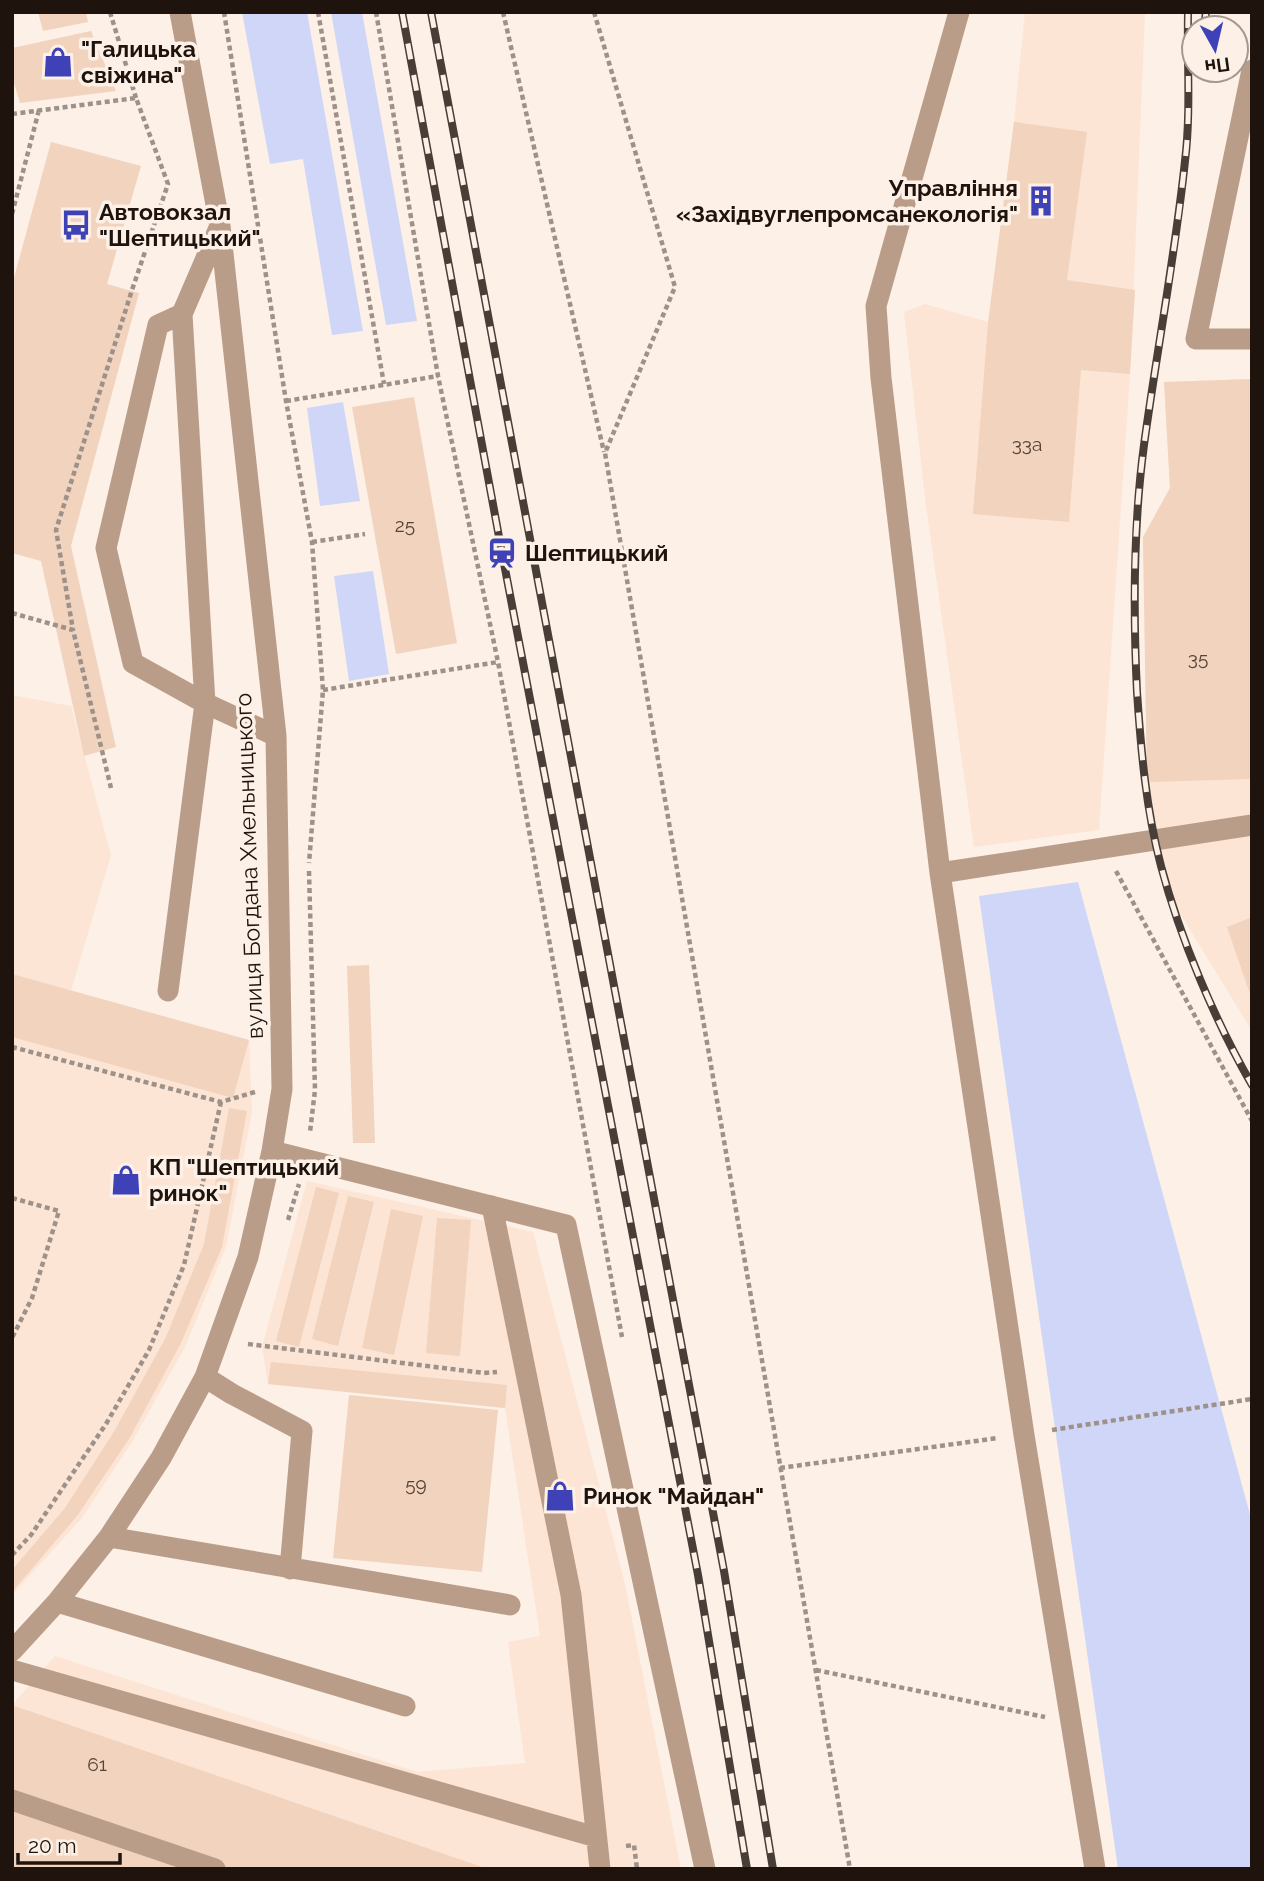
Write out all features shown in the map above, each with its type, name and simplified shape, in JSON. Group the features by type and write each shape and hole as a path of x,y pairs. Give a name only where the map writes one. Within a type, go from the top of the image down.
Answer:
{"street":[{"name":"вулиця Богдана Хмельницького","path":"12,1651 57,1602 109,1537 161,1458 205,1377 248,1257 272,1151 282,1089 276,736 220,226 180,12"},
{"path":"959,12 876,306 882,392 940,873 1024,1435 1095,1869"},
{"path":"1252,70 1196,340 1252,340"},
{"path":"167,991 205,703 182,313 220,226"},
{"path":"182,313 158,325 106,548 133,663 205,703 276,736"},
{"path":"940,873 1252,825"},
{"path":"272,1151 566,1225 705,1869"},
{"path":"492,1206 571,1595 600,1869"},
{"path":"205,1377 302,1431 290,1569"},
{"path":"109,1537 510,1605"},
{"path":"57,1602 405,1706"},
{"path":"12,1671 596,1837"},
{"path":"12,1800 215,1869"}],"path":[{"path":"110,12 136,98 168,184 55,530 73,630 111,788"},
{"path":"318,12 384,384"},
{"path":"376,12 438,376 498,662 624,1349"},
{"path":"503,12 605,453 850,1869"},
{"path":"594,12 675,287 605,453"},
{"path":"12,114 136,98"},
{"path":"12,215 39,110"},
{"path":"286,401 438,376"},
{"path":"313,542 365,534"},
{"path":"12,613 73,630"},
{"path":"323,690 498,662"},
{"path":"1104,849 1252,1121"},
{"path":"12,1047 221,1102 256,1092"},
{"path":"12,1555 31,1535 106,1424 149,1350 184,1265 221,1102"},
{"path":"12,1198 59,1211 32,1298 12,1338"},
{"path":"248,1344 484,1373 524,1370"},
{"path":"780,1468 1024,1435 1252,1399"},
{"path":"816,1670 1072,1722"},
{"path":"622,1847 634,1845 638,1869"}],"shaded area":[{"path":"242,12 307,12 363,331 332,335 303,159 270,164"},
{"path":"331,12 362,12 417,321 386,325"},
{"path":"1025,12 1145,12 1130,374 1099,830 974,847 925,498 904,312 925,304 988,322 1014,122"},
{"path":"1252,379 1252,1031 1173,902 1147,782 1143,537 1170,488 1164,382"},
{"path":"343,402 360,501 320,506 307,408"},
{"path":"373,571 389,674 349,681 334,576"},
{"name":"КП \"Шептицький ринок\"","path":"12,695 71,706 111,855 71,991 249,1040 252,1112 226,1247 185,1347 132,1442 82,1518 12,1595"},
{"path":"1078,882 1252,1522 1252,1869 1118,1869 979,896"},
{"name":"Ринок \"Майдан\"","path":"307,1181 533,1232 625,1584 681,1869 486,1869 12,1705 55,1656 417,1772 525,1763 508,1642 540,1636 505,1408 268,1384 262,1347"}],"building":[{"path":"38,12 86,12 88,22 43,31"},
{"name":"\"Галицька свіжина\"","path":"91,31 116,91 20,103 12,76 12,48"},
{"path":"1014,122 1087,132 1067,280 1135,290 1130,374 1081,370 1069,522 973,514 988,323"},
{"path":"51,142 141,166 107,284 139,293 71,546 116,747 84,756 41,561 12,553 12,285"},
{"path":"1252,379 1252,779 1147,782 1143,537 1170,488 1164,382"},
{"path":"414,397 457,643 396,654 352,407"},
{"path":"1252,917 1252,997 1251,997 1227,927"},
{"path":"369,965 375,1143 353,1143 347,966"},
{"path":"12,974 249,1040 233,1098 12,1037"},
{"path":"229,1108 247,1111 222,1247 181,1343 129,1439 77,1516 12,1592 12,1570 65,1508 115,1430 166,1337 204,1244"},
{"path":"316,1187 339,1193 299,1347 276,1341"},
{"path":"348,1196 374,1202 338,1346 312,1339"},
{"path":"391,1209 423,1216 394,1355 362,1348"},
{"path":"437,1218 471,1220 460,1356 426,1353"},
{"path":"271,1362 507,1385 505,1408 268,1384"},
{"path":"349,1395 498,1410 482,1572 333,1558"},
{"path":"12,1705 485,1868 485,1869 12,1869"}],"railway":[{"path":"402,12 502,553 698,1575 747,1869"},
{"path":"431,12 724,1571 773,1869"},
{"path":"1188,12 1187,143 1144,445 1138,507 1135,599 1137,692 1148,801 1169,893 1200,978 1252,1085"}],"place":[{"name":"\"Галицька свіжина\"","path":"58,62"},
{"name":"Управління «Західвуглепромсанекологія\"","path":"1041,201"},
{"name":"Автовокзал \"Шептицький\"","path":"76,225"},
{"name":"Шептицький","path":"502,553"},
{"name":"КП \"Шептицький ринок\"","path":"126,1180"},
{"name":"Ринок \"Майдан\"","path":"560,1496"}]}
